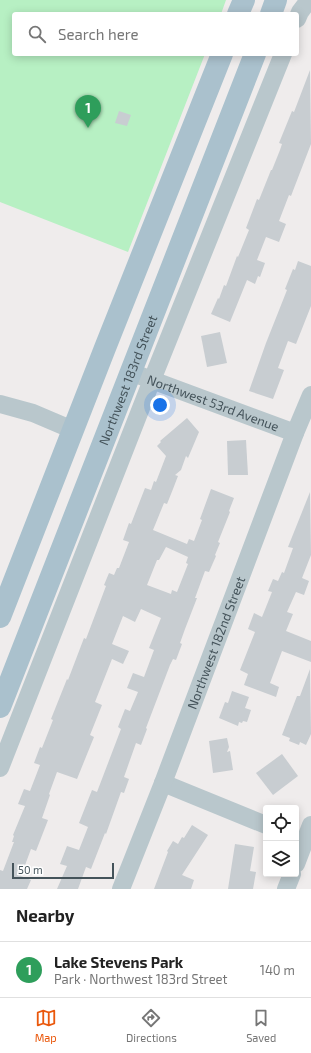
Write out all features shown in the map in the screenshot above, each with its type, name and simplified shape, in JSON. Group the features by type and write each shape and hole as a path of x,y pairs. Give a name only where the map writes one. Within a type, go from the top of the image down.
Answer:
{"main road":[{"path":"239,12 244,0"},
{"path":"272,12 276,0"},
{"path":"0,617 221,56"},
{"name":"Northwest 183rd Street","path":"0,707 254,56"},
{"path":"17,574 25,586 28,598 25,643"}],"street":[{"path":"299,14 309,0"},
{"path":"0,768 152,380 282,56"},
{"name":"Northwest 53rd Avenue","path":"131,372 296,433"},
{"name":"Northwest 182nd Street","path":"121,889 163,784 311,395"},
{"path":"0,404 33,413 73,430"},
{"path":"163,784 263,824"},
{"path":"299,856 306,837"},
{"path":"286,889 291,877"}],"green space":[{"path":"0,0 226,0 222,12 12,12 12,56 204,56 128,252 0,202"}],"building":[{"path":"310,70 311,144 291,196 289,195 279,221 286,224 279,242 266,237 257,260 265,263 260,277 258,276 255,284 247,280 230,322 211,314 224,285 226,286 237,256 238,257 249,230 246,228 257,199 259,200 272,170 282,144 279,143 292,111 294,112"},
{"path":"119,111 131,115 127,126 115,123"},
{"path":"298,261 311,266 311,306 296,344 288,341 278,368 284,370 273,399 249,391 287,290 285,289"},
{"path":"220,332 227,363 207,367 201,336"},
{"path":"187,418 199,432 188,458 186,456 181,470 175,475 178,476 167,504 164,503 153,530 187,544 189,539 194,541 211,489 234,498 218,542 220,543 215,555 216,556 209,572 205,571 195,598 197,598 180,643 182,644 176,660 173,659 170,665 141,745 136,743 124,777 129,779 124,793 121,792 106,834 105,833 91,869 86,867 78,889 57,889 67,866 60,864 67,846 79,850 88,827 79,823 92,790 97,792 121,729 118,727 125,709 130,711 138,692 127,688 133,673 144,677 154,650 149,648 161,618 141,609 135,622 123,616 112,644 129,651 123,664 112,659 95,702 102,705 90,735 94,737 77,779 57,772 42,818 48,820 36,851 31,849 21,876 31,880 27,889 0,889 0,870 3,871 14,842 12,842 13,835 25,806 18,804 24,789 30,791 40,765 34,763 40,747 42,748 53,720 51,719 84,638 86,639 106,586 104,585 109,573 114,575 117,568 119,568 129,542 123,540 129,523 131,524 145,488 151,490 154,481 156,482 166,456 157,446 161,442 160,441","holes":["166,547 188,557 186,563 188,564 177,592 172,590 171,594 147,585 157,560 159,560"]},
{"path":"246,440 248,475 228,475 227,441"},
{"path":"310,492 311,555 302,578 309,581 304,595 296,592 287,612 293,614 286,631 311,641 311,662 282,651 270,683 279,687 276,697 244,685 248,674 240,670 255,632 248,629 254,613 262,617 272,592 268,591 273,579 278,581 282,572 284,573 293,548 288,547"},
{"path":"310,669 311,734 306,745 300,742 299,745 289,741 290,738 282,735 297,696 300,696"},
{"path":"232,691 249,697 245,708 251,710 247,722 239,722 238,726 219,718 225,702 228,703"},
{"path":"227,738 229,747 227,752 230,751 233,770 213,773 209,741"},
{"path":"282,754 298,776 273,795 256,773"},
{"path":"192,825 208,835 182,875 194,880 191,889 154,889 168,852 167,851 173,841 178,844 182,837 184,838"},
{"path":"235,844 254,847 250,871 256,872 253,889 228,889"}],"place":[{"name":"Lake Stevens Park","path":"88,128"}]}
